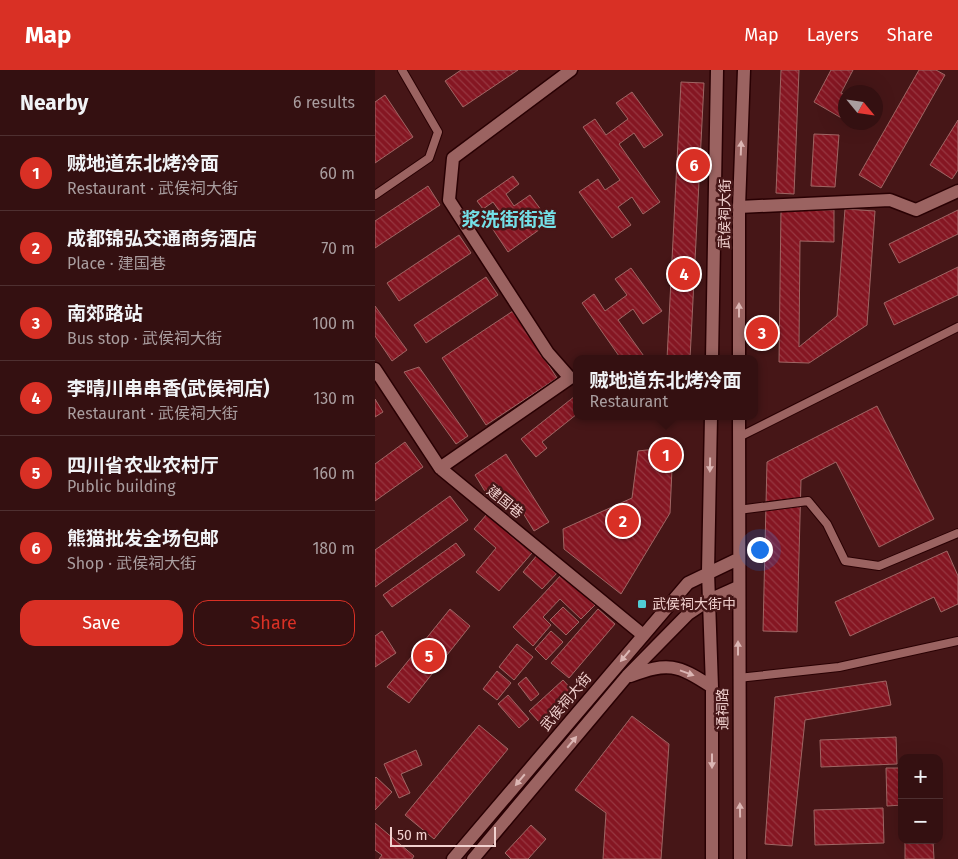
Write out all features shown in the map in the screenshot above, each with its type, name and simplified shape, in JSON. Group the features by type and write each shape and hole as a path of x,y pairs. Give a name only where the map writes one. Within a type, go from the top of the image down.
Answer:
{"street":[{"path":"440,468 570,378 548,353 449,200 453,158 571,70"},
{"name":"武侯祠大街","path":"712,355 717,70"},
{"name":"武侯祠大街","path":"739,355 739,207 744,70"},
{"path":"739,207 890,200 916,210 958,191"},
{"name":"建国巷","path":"375,370 440,468 643,635"},
{"path":"708,572 711,420"},
{"path":"738,558 739,420"},
{"name":"武侯祠大街","path":"453,859 688,583 738,558"},
{"name":"通祠路","path":"738,558 740,859"},
{"name":"通祠路","path":"708,572 712,687 713,859"},
{"path":"473,859 627,676 688,614 709,600 738,587"},
{"path":"627,676 657,666 669,666 695,676 712,687"}],"lane":[{"path":"375,195 429,158 438,132 402,70"},
{"path":"739,437 958,326"},
{"path":"739,510 809,501 827,524 845,561 879,566 958,533"},
{"path":"738,678 839,668 958,641"}],"building":[{"path":"461,70 518,70 463,107 445,81"},
{"path":"781,70 799,70 794,194 776,193"},
{"path":"831,70 853,70 845,85 838,85 838,116 814,102"},
{"path":"919,70 936,70 945,75 881,188 859,175"},
{"path":"681,82 704,83 690,355 667,355"},
{"path":"632,92 663,135 644,148 634,133 619,144 660,202 643,214 632,197 618,207 631,225 612,238 579,192 598,179 605,190 620,180 583,127 595,119 606,135 628,119 616,103"},
{"path":"385,95 413,137 375,163 375,102"},
{"path":"958,120 958,170 952,179 930,165"},
{"path":"814,134 839,135 835,187 811,186"},
{"path":"513,176 519,184 506,194 514,206 530,195 550,222 508,252 490,225 503,216 493,202 483,209 477,201"},
{"path":"428,186 440,205 375,248 375,221"},
{"path":"781,209 834,210 834,242 800,241 799,347 837,316 845,209 875,211 867,325 809,363 779,362"},
{"path":"958,210 958,234 899,263 889,244"},
{"path":"459,235 471,253 399,301 387,283"},
{"path":"958,267 958,295 894,325 884,303"},
{"path":"631,268 662,311 643,324 633,309 618,320 643,355 618,355 582,303 594,294 605,311 627,295 615,279"},
{"path":"486,277 498,295 426,343 414,325"},
{"path":"375,306 407,350 392,361 375,336"},
{"path":"513,311 557,378 486,425 442,358"},
{"path":"419,367 468,436 456,444 404,372"},
{"path":"573,398 573,417 542,442 547,448 536,457 521,439"},
{"path":"375,399 383,412 375,417"},
{"path":"877,406 934,519 879,547 836,462 801,480 797,632 763,631 767,462"},
{"path":"405,442 423,467 375,501 375,464"},
{"path":"673,447 670,513 621,594 564,549 563,529 632,498 638,451"},
{"path":"506,454 549,522 534,531 523,513 515,515 499,495 489,498 475,475"},
{"path":"450,496 468,520 375,587 375,550"},
{"path":"487,514 532,553 499,591 476,572 496,548 474,529"},
{"path":"456,543 465,555 392,607 383,595"},
{"path":"947,551 958,576 958,604 941,612 934,597 850,636 835,602"},
{"path":"538,554 558,572 542,589 523,572"},
{"path":"562,574 595,605 581,619 560,599 543,617 551,625 533,646 513,627"},
{"path":"563,607 579,622 566,635 550,620"},
{"path":"450,609 470,626 409,703 387,687"},
{"path":"598,609 615,624 569,678 551,663"},
{"path":"382,631 396,653 375,667 375,636"},
{"path":"551,631 563,642 546,660 535,649"},
{"path":"517,644 533,657 514,680 499,667"},
{"path":"497,671 511,683 497,700 483,689"},
{"path":"526,677 539,694 531,701 518,684"},
{"path":"563,680 573,691 539,722 529,711"},
{"path":"886,681 891,705 805,720 792,846 765,844 775,697"},
{"path":"508,695 529,719 519,728 498,704"},
{"path":"632,716 669,744 661,859 603,859 606,813 575,790"},
{"path":"479,725 508,749 434,839 405,815"},
{"path":"896,737 897,764 821,767 820,740"},
{"path":"416,750 422,765 401,774 410,793 399,798 384,764"},
{"path":"886,768 898,768 898,805 887,806"},
{"path":"375,778 392,792 375,810"},
{"path":"883,808 884,843 815,845 814,810"},
{"path":"375,823 414,856 412,859 379,859 382,855 375,850"},
{"path":"531,825 546,839 528,859 511,859 505,853"},
{"path":"905,844 933,844 934,859 905,859"}],"place":[{"name":"熊猫批发全场包邮","path":"694,165"},
{"name":"李晴川串串香(武侯祠店)","path":"684,274"},
{"name":"南郊路站","path":"762,333"},
{"name":"贼地道东北烤冷面","path":"666,455"},
{"name":"成都锦弘交通商务酒店","path":"623,521"},
{"name":"武侯祠大街中","path":"642,604"},
{"name":"四川省农业农村厅","path":"429,656"}],"district":[{"name":"浆洗街街道","path":"509,219"}]}
